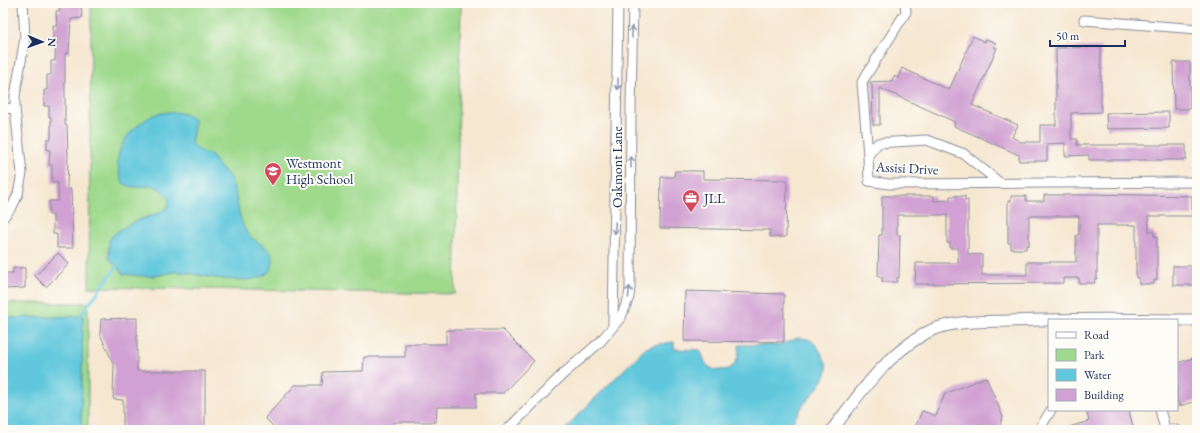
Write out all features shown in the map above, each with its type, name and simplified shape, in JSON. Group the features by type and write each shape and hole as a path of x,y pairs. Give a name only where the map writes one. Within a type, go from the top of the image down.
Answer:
{"street":[{"path":"5,216 13,205 18,194 22,173 15,96 25,38 23,3"},
{"name":"Oakmont Lane","path":"613,326 618,3"},
{"name":"Oakmont Lane","path":"507,430 562,375 600,342 621,317 628,302 630,288 633,3"},
{"path":"868,155 862,82 906,12 905,3"},
{"path":"1084,20 1197,28"},
{"path":"3,108 15,109"},
{"name":"Assisi Drive","path":"1000,183 964,154 927,140 878,143 868,155 869,181 889,184 1197,182"},
{"path":"832,430 870,381 894,354 922,335 933,330 966,322 1048,320"},
{"path":"1178,320 1197,320"},
{"path":"1040,430 1050,411"},
{"path":"1160,411 1164,430 1176,430"}],"green space":[{"name":"Westmont High School","path":"91,3 461,3 455,294 89,287"},
{"path":"3,303 88,303 88,430 3,430"}],"water":[{"path":"170,112 186,115 195,121 191,143 200,151 211,155 230,178 235,192 243,227 250,237 267,249 272,257 273,262 269,272 260,277 247,280 233,280 181,272 157,276 138,276 123,274 109,259 109,242 112,236 136,221 159,213 168,207 169,199 157,188 152,186 136,187 123,183 119,172 118,162 121,147 135,128 154,115"},
{"path":"83,316 81,430 3,430 3,323 5,318"},
{"path":"798,338 809,339 816,345 825,360 827,371 820,385 802,407 787,430 565,430 575,418 646,348 654,345 674,342 674,349 700,350 708,366 716,370 721,370 730,368 736,362 739,345 779,345"}],"building":[{"path":"59,3 81,3 82,18 71,19 69,53 65,53 65,125 67,125 68,156 67,189 71,189 73,248 57,248 57,234 53,234 53,215 49,215 49,201 58,201 58,183 52,183 52,165 49,165 50,150 47,150 47,139 51,139 51,117 49,117 49,106 44,106 44,90 47,90 47,75 51,75 51,61 55,61 56,38 53,38 53,25 57,26 56,11 60,11"},
{"path":"973,36 985,42 986,39 996,43 994,47 997,48 972,105 1018,125 1012,137 1021,142 1040,142 1040,125 1056,125 1056,48 1101,47 1101,112 1071,113 1071,139 1077,139 1077,145 1186,145 1186,160 1089,160 1089,155 1065,156 1065,143 1047,144 1047,161 1019,161 1019,155 954,126 955,122 880,88 880,125 873,125 872,85 868,83 869,82 892,81 894,76 898,78 902,68 949,90"},
{"path":"1173,62 1190,62 1190,109 1174,109"},
{"path":"1169,112 1169,128 1107,129 1106,113"},
{"path":"675,171 703,171 703,179 787,180 786,237 770,237 770,230 660,228 661,177 674,177"},
{"path":"1087,194 1192,196 1192,216 1148,216 1149,231 1154,232 1154,236 1157,236 1157,280 1154,280 1154,284 1139,284 1139,278 1136,278 1136,225 1097,225 1097,279 1094,279 1095,283 1079,283 1079,278 1063,278 1063,283 915,284 916,263 958,263 958,248 950,248 950,243 947,243 947,215 897,215 897,235 900,235 899,278 897,278 897,282 882,282 882,277 878,277 879,235 882,235 882,196 934,196 934,201 950,200 950,196 965,196 965,200 968,200 968,254 982,255 982,275 1027,275 1027,262 1076,262 1076,235 1079,235 1079,216 1029,216 1029,245 1026,245 1026,249 1011,249 1011,243 1008,243 1008,201 1011,201 1011,196 1026,196 1026,201 1044,201 1044,195"},
{"path":"58,253 69,264 46,287 35,276"},
{"path":"1173,266 1197,266 1197,285 1173,285"},
{"path":"13,268 25,268 25,288 3,289 3,273 13,273"},
{"path":"685,291 784,294 784,342 684,341"},
{"path":"137,318 137,371 205,371 205,430 123,430 123,400 113,399 114,365 100,334 101,319"},
{"path":"446,330 503,330 534,361 503,393 476,393 476,407 437,407 436,422 394,422 394,430 277,430 265,418 295,385 322,385 323,372 363,371 364,357 405,357 405,344 446,344"},
{"path":"1197,357 1197,401 1179,406 1178,403 1178,363"},
{"path":"986,377 1003,417 998,430 914,430 922,411 936,416 945,394"},
{"path":"1086,411 1129,411 1133,427 1121,430 1066,430 1066,428 1089,421"}],"waterway":[{"path":"78,319 117,266"}],"place":[{"name":"Westmont High School","path":"273,186"},
{"name":"JLL","path":"691,213"}]}
